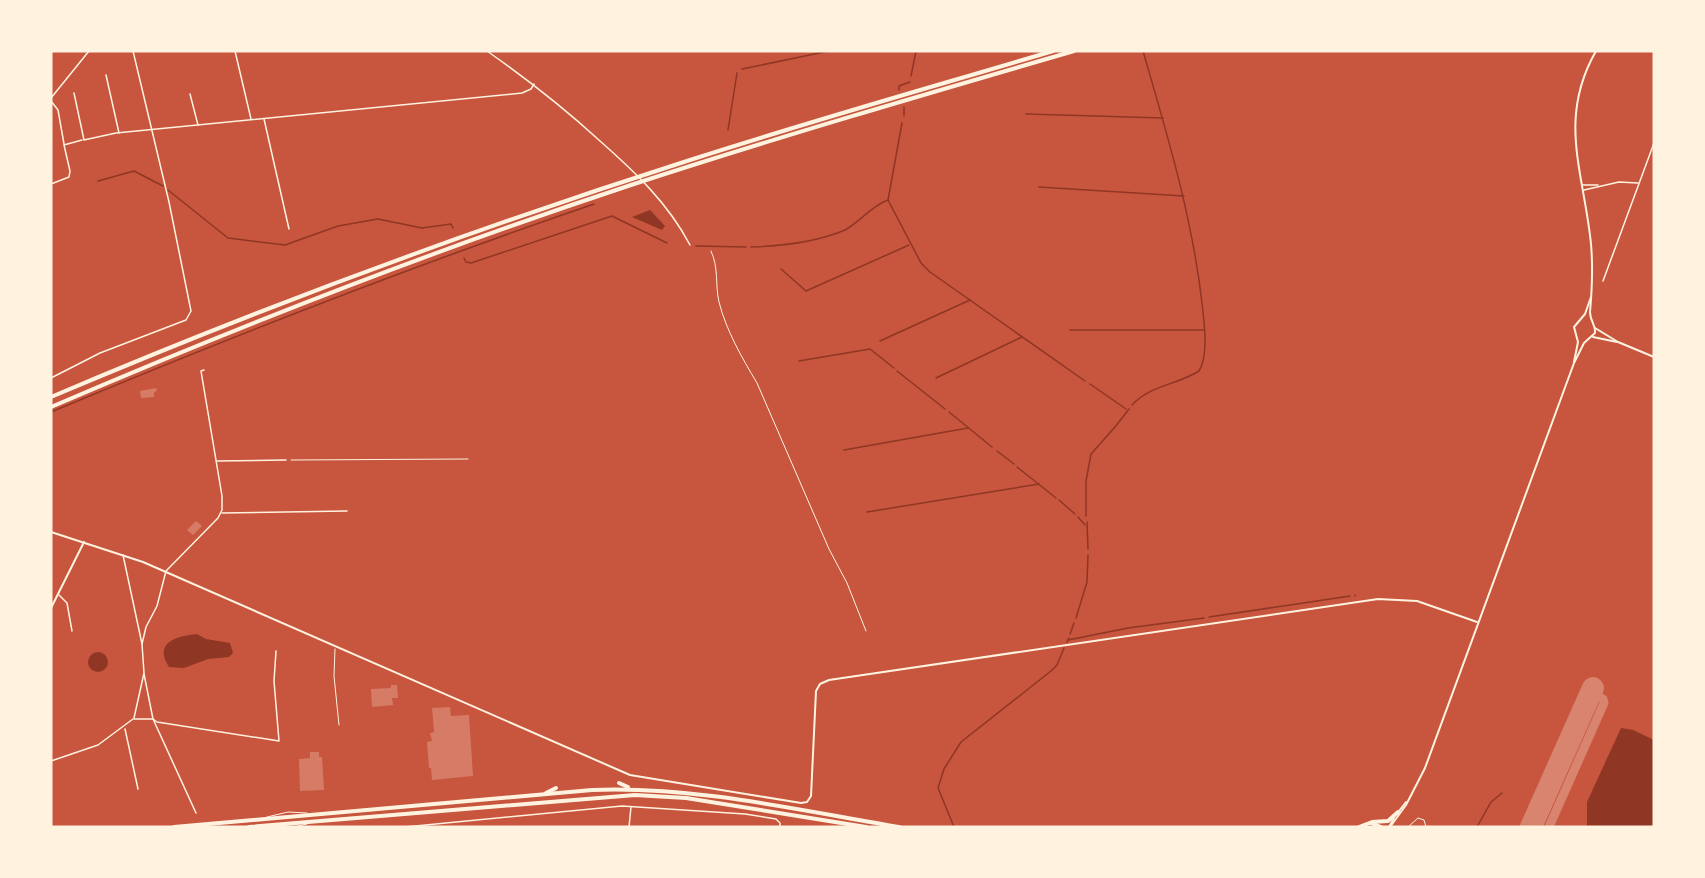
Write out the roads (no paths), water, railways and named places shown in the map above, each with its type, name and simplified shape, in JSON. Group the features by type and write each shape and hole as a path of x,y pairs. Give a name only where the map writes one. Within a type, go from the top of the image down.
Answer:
{"highway":[{"path":"51,397 303,296 539,210 747,142 1053,51"},
{"path":"51,407 312,299 542,215 749,147 1074,51"},
{"path":"619,783 634,788"},
{"path":"540,795 556,788"},
{"path":"174,827 634,788 728,799 899,827"},
{"path":"249,827 296,825 313,821 635,795 686,798 866,827"},
{"path":"1380,825 1391,820 1398,812"},
{"path":"1359,827 1374,823 1389,827"}],"street":[{"path":"51,184 69,177 70,171 58,110 51,99 89,51"},
{"path":"51,378 100,353 186,320 190,315 191,306 133,51"},
{"path":"235,51 251,120"},
{"path":"487,51 534,84 629,167 674,218 690,245"},
{"path":"1596,51 1582,80 1576,107 1574,139 1592,254 1591,321 1596,328 1618,342 1654,357"},
{"path":"106,75 119,134"},
{"path":"64,145 152,130 522,93 531,89 534,84"},
{"path":"74,93 84,140"},
{"path":"190,94 198,125"},
{"path":"264,119 290,229"},
{"path":"1603,281 1654,143"},
{"path":"1582,186 1623,181 1639,184"},
{"path":"1582,190 1599,185"},
{"path":"1574,363 1578,338 1574,327 1586,312 1590,297"},
{"path":"1581,320 1591,321"},
{"path":"1593,337 1596,328"},
{"path":"1389,827 1408,800 1426,763 1574,363 1583,345 1593,337 1618,342"},
{"path":"1578,338 1587,340"},
{"path":"142,644 146,627 157,606 166,571 221,513 222,496 201,371 204,370"},
{"path":"216,461 286,460"},
{"path":"221,513 347,511"},
{"path":"51,532 123,554 166,571 630,775 806,803 810,798 815,693 818,686 829,680 1373,599 1396,598 1417,601 1477,622"},
{"path":"51,608 84,542"},
{"path":"123,554 142,644 144,673 153,719 196,813"},
{"path":"58,595 67,603 72,631"},
{"path":"138,627 146,627"},
{"path":"51,761 93,748 134,719 153,719 157,722 279,741 274,681 276,651"},
{"path":"134,719 144,673"},
{"path":"124,727 138,789"},
{"path":"1389,827 1408,800"},
{"path":"405,827 631,806 745,814 776,819 780,827"},
{"path":"629,827 631,806"}],"lane":[{"path":"335,646 334,676 339,724"},
{"path":"262,819 278,813 312,814"},
{"path":"1408,827 1417,818 1423,819 1426,827"}],"waterway":[{"path":"742,69 829,51"},
{"path":"911,76 916,51"},
{"path":"1132,405 1147,393 1199,371 1205,347 1202,303 1192,239 1178,176 1143,51"},
{"path":"728,130 737,73"},
{"path":"899,90 899,86 910,82"},
{"path":"904,107 904,116"},
{"path":"1026,114 1163,118"},
{"path":"902,123 888,200 921,263 930,272 1085,381"},
{"path":"98,181 134,171 163,186"},
{"path":"1039,187 1184,196"},
{"path":"168,190 228,238 285,245 338,226 378,219 422,228 451,224 453,228"},
{"path":"751,247 799,243 823,238 845,230 876,206 888,200"},
{"path":"51,412 321,304 594,204"},
{"path":"464,258 466,262 471,263 612,216 667,243"},
{"path":"781,269 806,291 909,245"},
{"path":"696,246 746,247"},
{"path":"880,341 970,300"},
{"path":"1070,330 1204,330"},
{"path":"936,378 1022,337"},
{"path":"799,361 870,349 894,368"},
{"path":"897,371 945,409"},
{"path":"1090,384 1126,409"},
{"path":"1086,516 1086,481 1091,454 1129,409"},
{"path":"949,412 992,447"},
{"path":"844,450 968,428"},
{"path":"997,451 1014,464"},
{"path":"1017,467 1056,498"},
{"path":"867,512 1039,484"},
{"path":"1059,500 1075,514"},
{"path":"1078,517 1085,525"},
{"path":"1087,522 1088,549"},
{"path":"1076,618 1087,582 1088,555"},
{"path":"1209,617 1350,596"},
{"path":"1068,640 1128,628 1204,618"},
{"path":"1070,634 1074,623"},
{"path":"1067,642 1069,638"},
{"path":"954,827 938,788 944,769 961,742 1057,665 1064,648"},
{"path":"1477,827 1491,802 1502,793"}]}
